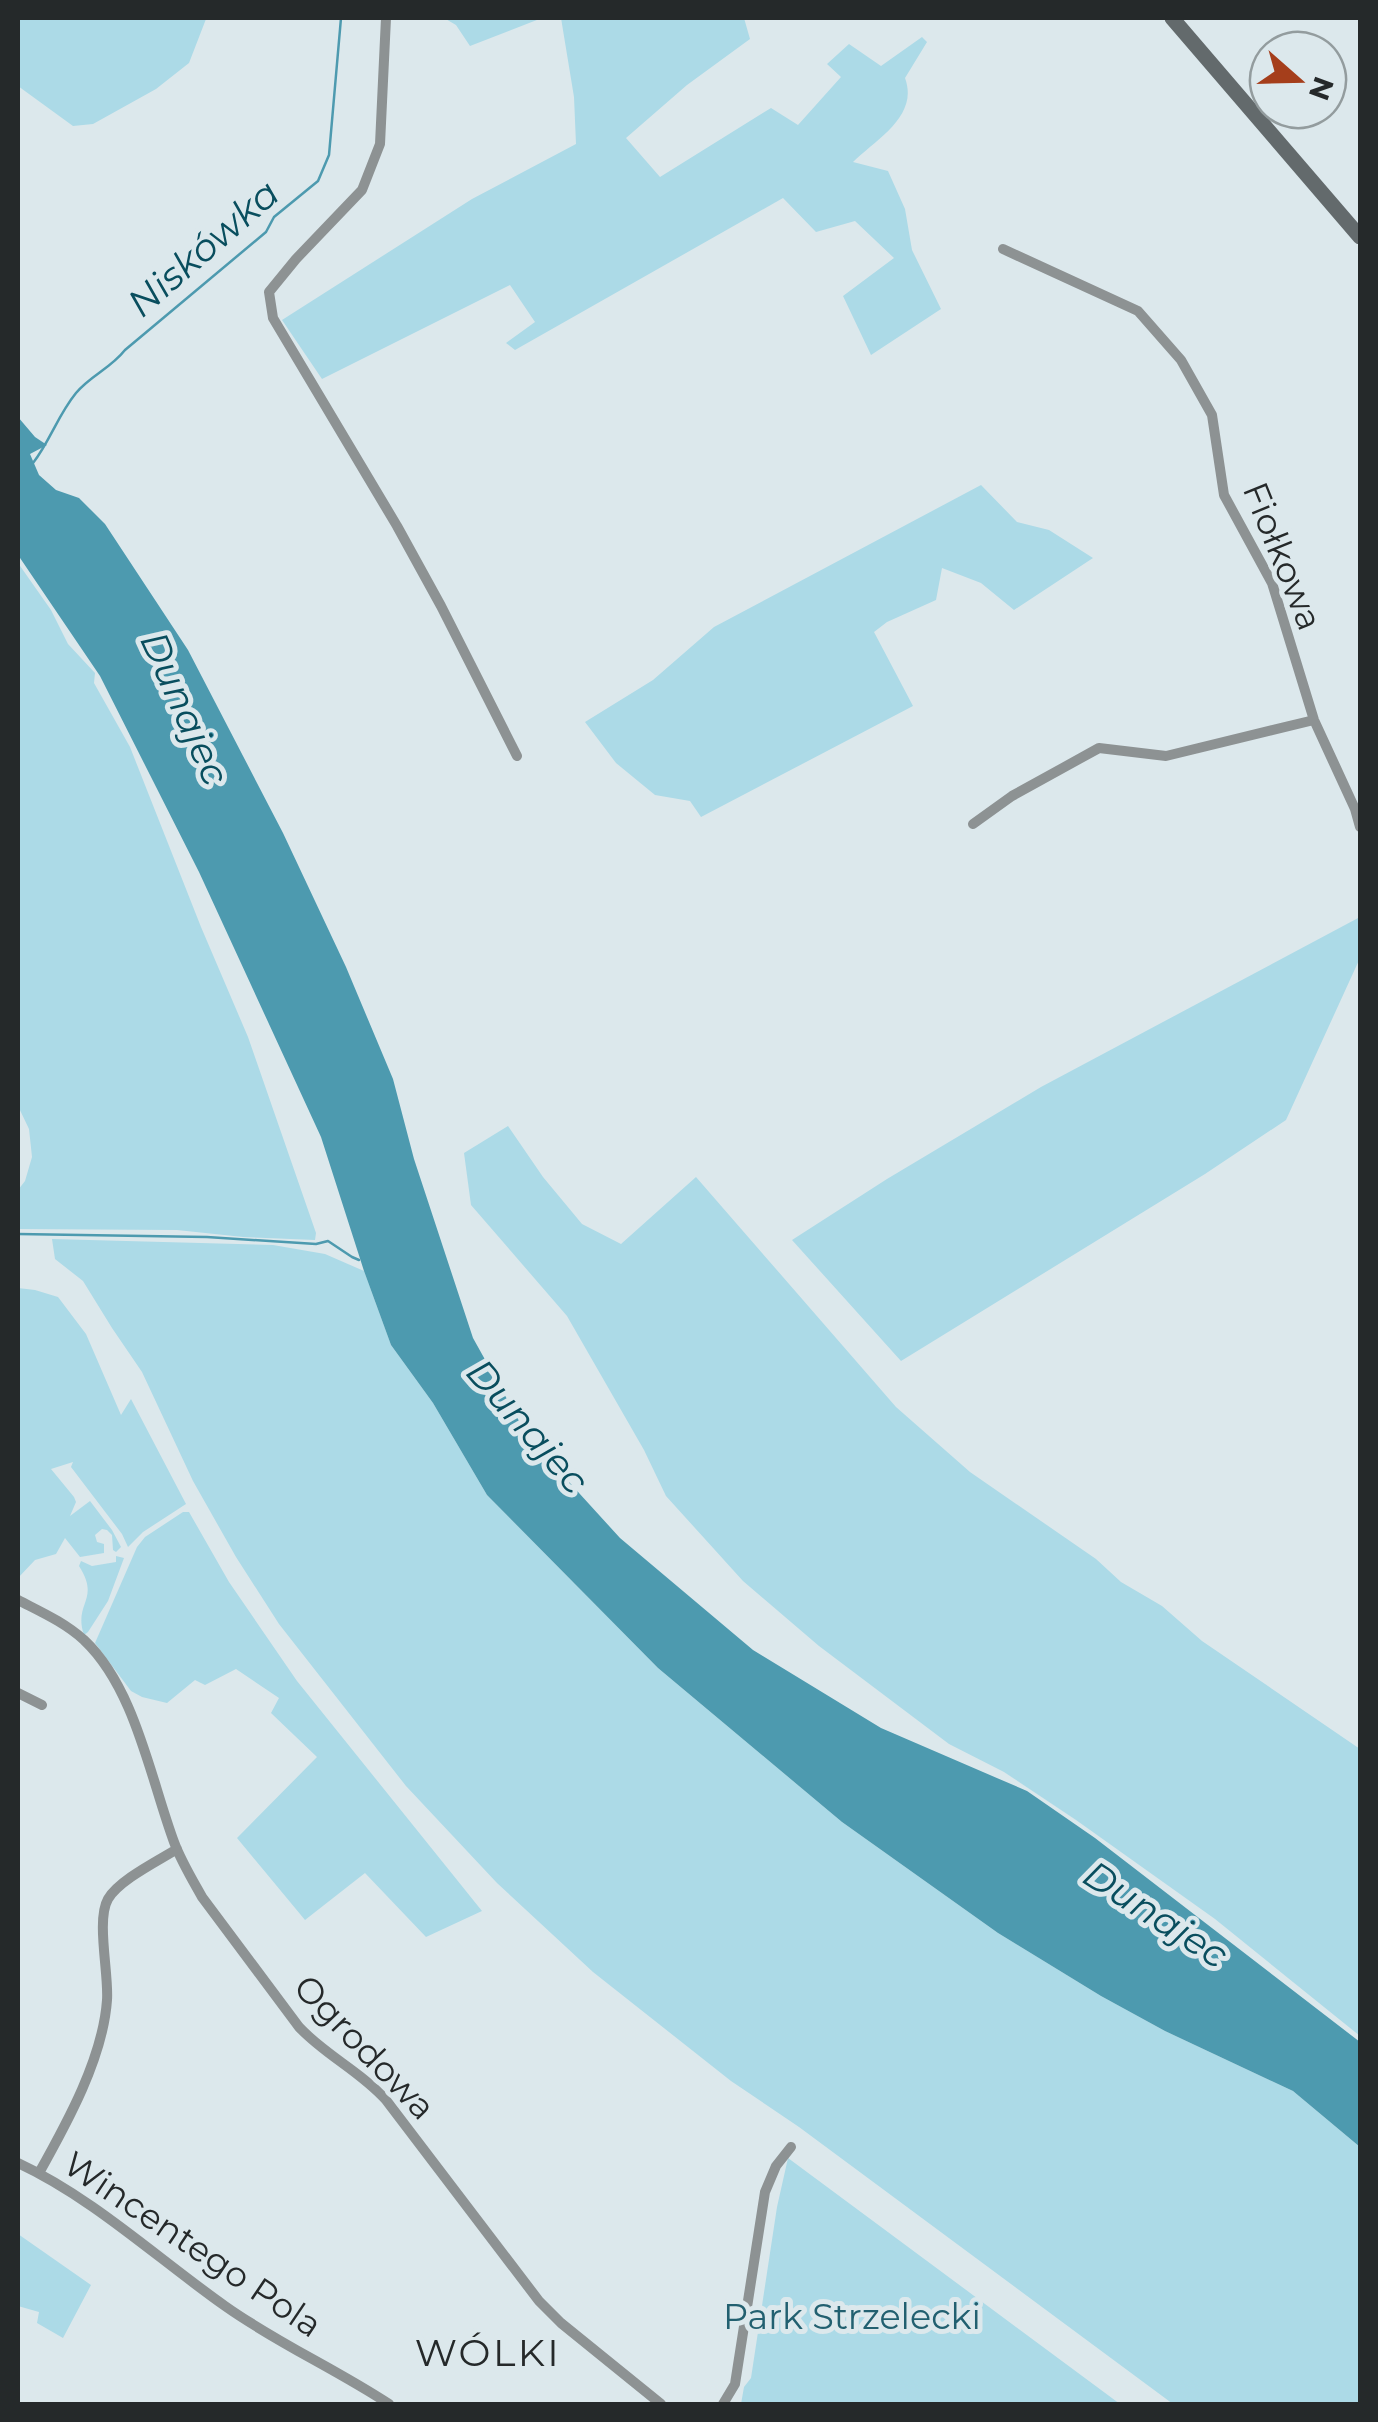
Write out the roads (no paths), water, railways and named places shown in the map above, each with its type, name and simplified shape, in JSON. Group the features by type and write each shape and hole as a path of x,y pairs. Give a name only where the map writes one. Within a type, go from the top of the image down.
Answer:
{"street":[{"path":"386,18 380,144 362,190 269,292 272,318 397,526 517,756"},
{"path":"1172,18 1360,237"},
{"name":"Fiołkowa","path":"1003,249 1138,311 1181,360 1212,415 1224,494 1272,584 1314,720 1355,808 1360,828"},
{"path":"973,824 1012,796 1099,748 1166,756 1314,720"},
{"name":"Ogrodowa","path":"18,1600 66,1625 86,1642 124,1694 177,1849 202,1897 299,2026 312,2042 376,2088 561,2323 662,2404"},
{"path":"18,1693 42,1705"},
{"path":"39,2173 62,2133 99,2042 107,2000 103,1914 108,1898 131,1877 177,1849"},
{"path":"723,2404 734,2384 765,2192 776,2166 792,2147"},
{"name":"Wincentego Pola","path":"18,2163 94,2209 228,2308 389,2404"}],"water":[{"name":"Dunajec","path":"18,417 47,445 30,454 39,475 56,490 79,498 105,524 188,650 283,833 393,1079 414,1159 473,1338 528,1437 620,1538 753,1650 881,1728 1027,1791 1095,1838 1360,2042 1360,2147 1293,2091 1101,1996 998,1933 842,1822 658,1668 487,1495 433,1403 391,1345 321,1137 199,872 100,676 18,555"}],"waterway":[{"name":"Niskówka","path":"33,463 82,387 266,232 274,217 318,181 329,155 341,18"},
{"path":"18,1234 207,1237 316,1244 328,1241 359,1260"}],"district":[{"name":"WÓLKI","path":"488,2352"}],"park label":[{"name":"Park Strzelecki","path":"852,2316"}]}
